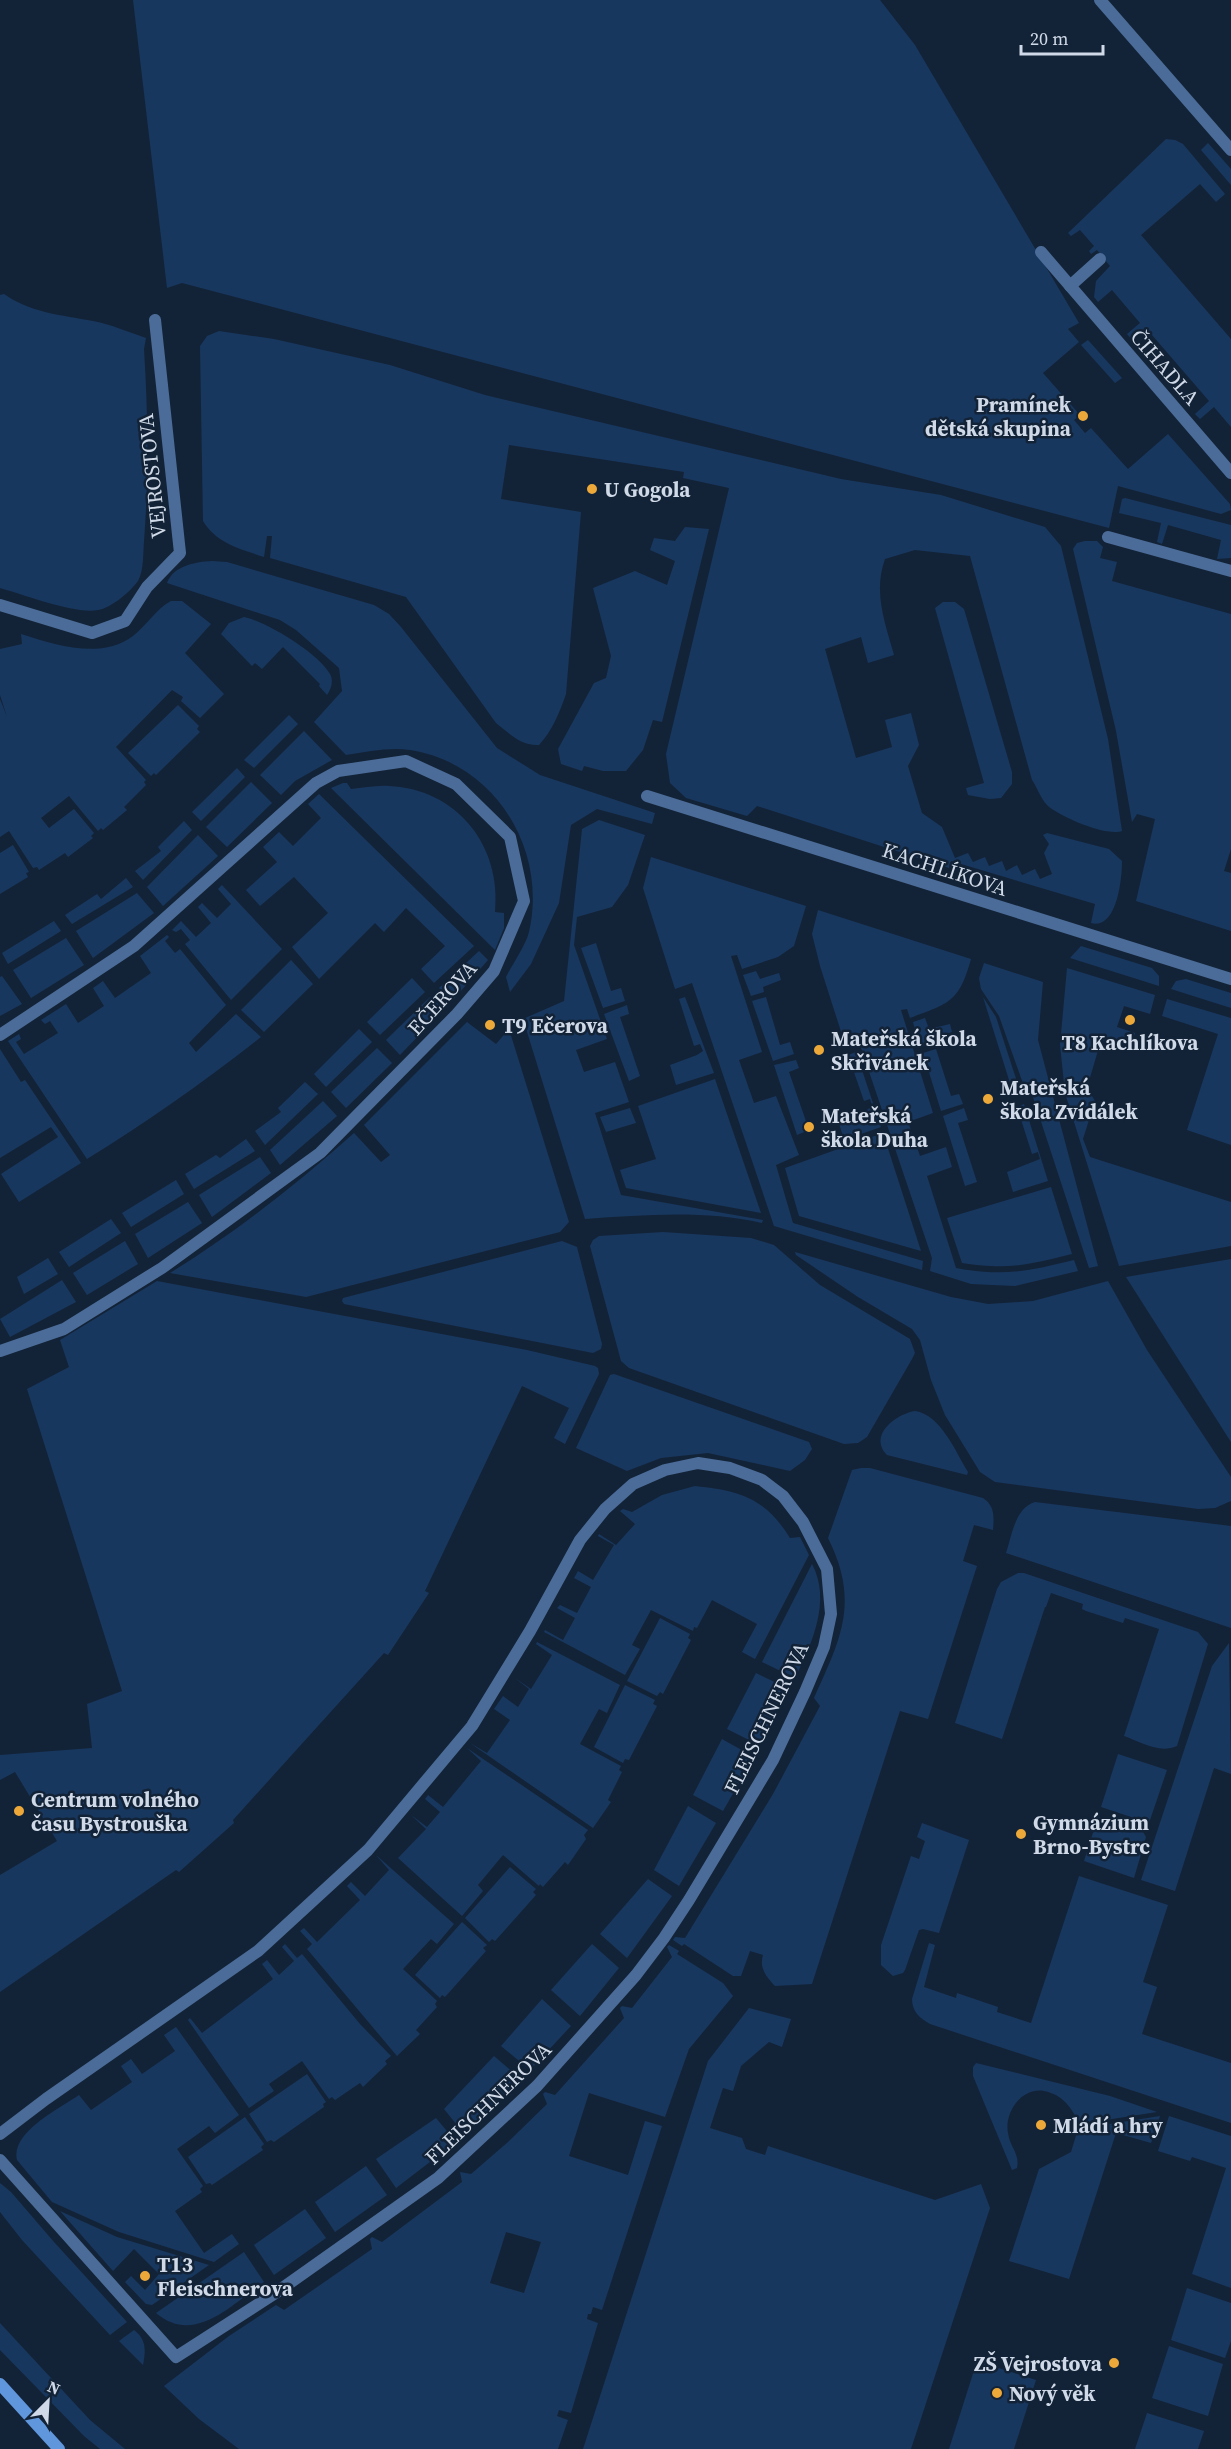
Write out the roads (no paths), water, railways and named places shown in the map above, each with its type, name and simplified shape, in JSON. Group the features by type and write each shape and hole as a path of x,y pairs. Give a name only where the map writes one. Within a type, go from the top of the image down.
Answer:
{"street":[{"path":"1100,0 1231,150"},
{"name":"ČIHADLA","path":"1041,252 1231,473"},
{"path":"1070,286 1100,259"},
{"name":"VEJROSTOVA","path":"0,605 92,633 125,621 147,587 180,553 155,320"},
{"path":"1108,537 1231,571"},
{"name":"EČEROVA","path":"0,1035 134,946 316,783 338,771 406,760 456,784 510,837 524,901 494,971 457,1014 320,1153 162,1268 64,1329 0,1351"},
{"name":"KACHLÍKOVA","path":"647,796 1231,979"},
{"name":"FLEISCHNEROVA","path":"0,2134 46,2099 258,1951 368,1850 472,1726 530,1631 580,1540 605,1509 633,1484 665,1470 698,1463 730,1468 762,1480 783,1497 803,1522 827,1569 831,1614 824,1647 806,1692 773,1760 695,1891 636,1975 595,2024 537,2086 438,2178 278,2292 176,2357 0,2160"},
{"path":"0,2384 59,2449"}],"place":[{"name":"Pramínek dětská skupina","path":"1083,416"},
{"name":"U Gogola","path":"592,489"},
{"name":"T8 Kachlíkova","path":"1130,1020"},
{"name":"T9 Ečerova","path":"490,1025"},
{"name":"Mateřská škola Skřivánek","path":"819,1050"},
{"name":"Mateřská škola Zvídálek","path":"988,1099"},
{"name":"Mateřská škola Duha","path":"809,1127"},
{"name":"Centrum volného času Bystrouška","path":"19,1811"},
{"name":"Gymnázium Brno-Bystrc","path":"1021,1834"},
{"name":"Mládí a hry","path":"1041,2125"},
{"name":"T13 Fleischnerova","path":"145,2276"},
{"name":"ZŠ Vejrostova","path":"1114,2363"},
{"name":"Nový věk","path":"997,2393"}]}
